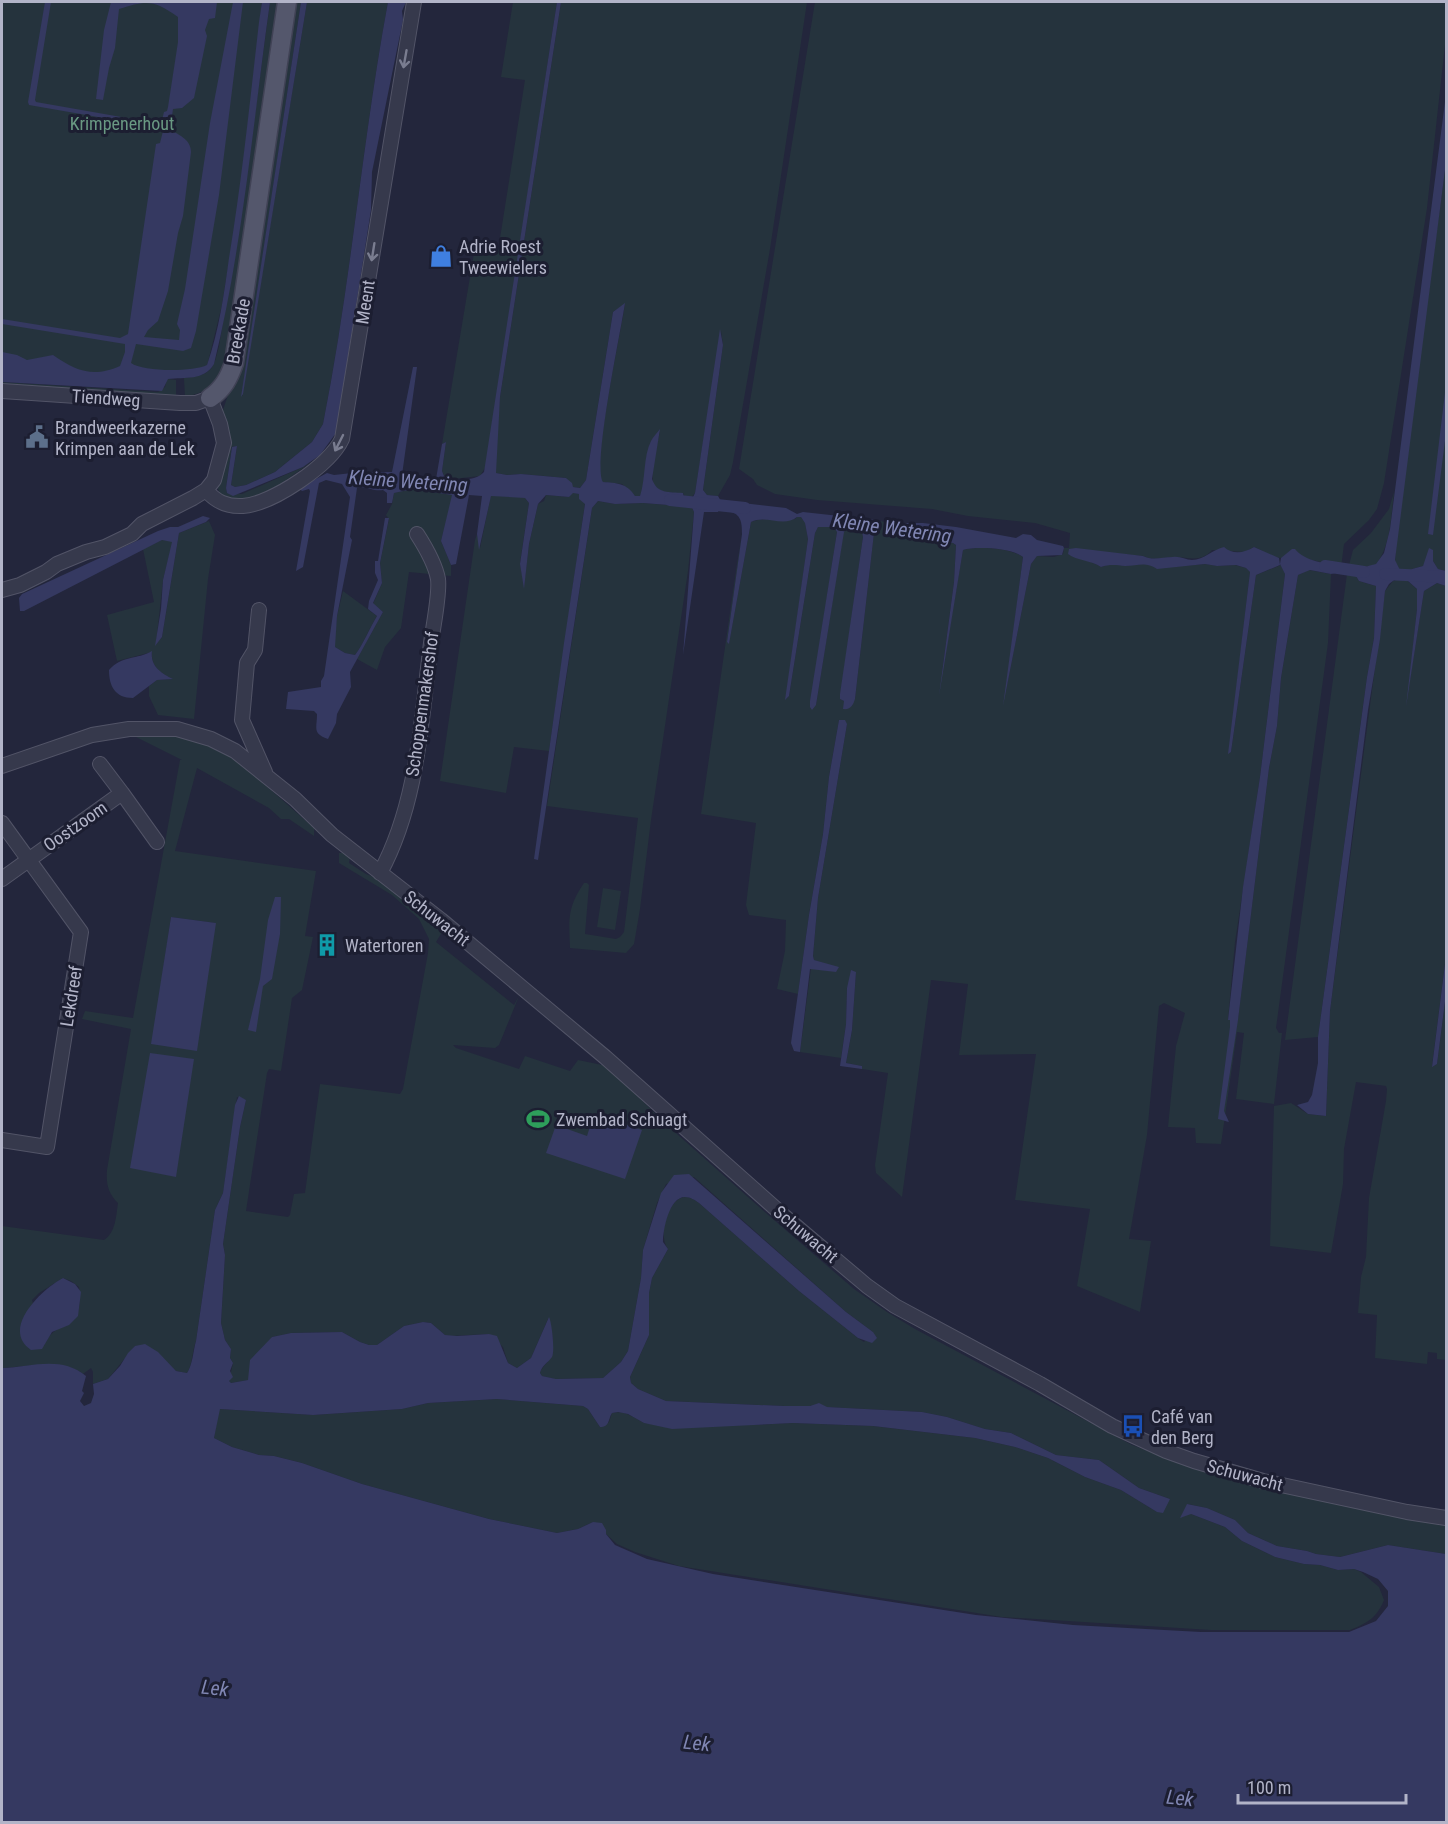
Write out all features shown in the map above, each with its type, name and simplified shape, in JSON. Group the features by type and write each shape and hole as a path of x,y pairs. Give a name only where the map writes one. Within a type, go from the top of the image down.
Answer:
{"main road":[{"name":"Breekade","path":"210,398 222,388 234,363 286,2"}],"street":[{"name":"Meent","path":"206,490 212,497 226,505 244,506 264,501 317,468 338,449 342,439 414,2"},
{"name":"Tiendweg","path":"2,391 180,403 196,403 210,398"},
{"path":"2,590 20,585 57,564 105,547 132,534 141,524 206,490 217,474 224,442 210,398"},
{"name":"Schoppenmakershof","path":"380,873 390,855 400,828 410,788 419,741 438,581 428,550 417,534"},
{"name":"Schuwacht","path":"259,610 255,650 247,663 242,720 266,774"},
{"name":"Schuwacht","path":"2,766 92,735 129,729 177,729 196,733 236,751 295,799 332,835 441,920 587,1042 784,1216 867,1286 895,1306 1040,1384 1112,1426 1166,1451 1263,1481 1407,1512 1446,1518"},
{"name":"Oostzoom","path":"100,764 157,842"},
{"name":"Oostzoom","path":"2,879 122,793"},
{"name":"Lekdreef","path":"2,823 81,932 47,1147 2,1140"}],"green space":[{"name":"Krimpenerhout","path":"2,2 262,2 241,187 222,305 207,366 197,373 146,378 2,369"},
{"path":"270,2 281,2 227,367 210,387 200,393 185,397 184,378 200,375 209,370 215,361 219,346 244,195"},
{"path":"292,2 301,2 242,396 307,2 388,2 333,371 323,424 312,442 275,472 246,485 235,487 231,485 237,446 232,447 227,493 242,494 313,461 259,498 228,501 218,489 222,413 229,392"},
{"path":"513,2 557,2 486,466 480,476 453,479 444,476 442,471 446,442 442,444 475,247 498,251 525,80 501,77"},
{"path":"561,2 807,2 770,249 733,462 730,475 718,496 707,495 703,490 723,345 721,331 695,493 690,499 686,499 683,493 664,492 655,487 653,469 660,431 647,456 645,483 640,496 635,496 622,484 602,482 600,471 604,426 625,304 613,312 586,480 580,488 573,487 566,478 496,473 495,454 500,397"},
{"path":"815,2 1446,2 1446,36 1427,208 1384,483 1377,509 1344,544 1341,568 1311,560 1278,558 1254,547 1245,552 1212,550 1198,558 1154,559 1069,549 1081,558 1101,567 1111,564 1127,566 1139,563 1182,566 1235,565 1246,568 1250,572 1229,753 1231,752 1256,575 1281,565 1285,574 1260,777 1235,942 1228,1020 1238,1019 1269,768 1277,726 1281,678 1298,575 1309,570 1331,574 1328,643 1276,1028 1279,1033 1282,1033 1274,1104 1236,1099 1244,1033 1237,1032 1221,1144 1196,1143 1195,1128 1168,1127 1176,1046 1185,1013 1164,1003 1159,1006 1147,1135 1129,1239 1151,1241 1140,1312 1077,1286 1090,1209 1015,1200 1036,1054 959,1055 968,984 931,980 902,1197 876,1173 875,1165 888,1073 862,1069 862,1066 846,1063 852,1030 856,972 847,988 846,1024 841,1058 800,1052 811,968 839,968 814,960 813,956 818,898 847,724 839,720 798,994 777,989 785,951 786,920 749,915 746,905 756,823 701,814 742,534 727,642 729,643 751,522 801,517 805,522 808,539 786,699 789,696 815,533 818,527 835,527 837,532 810,707 816,705 843,532 847,529 862,532 863,537 840,699 844,701 844,709 847,709 855,699 874,532 879,523 876,520 889,523 885,526 887,534 956,545 954,582 942,673 963,550 994,549 1023,557 1006,690 1031,564 1037,556 1054,557 1063,554 1064,548 1069,548 1070,533 1035,523 968,516 932,509 817,500 775,494 757,485 753,479 739,469"},
{"path":"1446,162 1446,571 1438,569 1433,561 1433,550 1423,566 1402,574 1395,561 1398,522"},
{"path":"167,379 176,380 176,397 2,387 2,382 158,392 165,387"},
{"path":"413,489 453,495 441,541 451,565 451,576 409,572 401,628 385,647 377,670 357,659 383,612 373,604 382,583 380,563 389,519 386,515 392,504 394,493"},
{"path":"572,492 579,494 585,503 549,751 514,747 506,793 440,781 475,540 477,534 480,548 491,495 521,497 529,503 520,563 524,586 529,544 538,504 544,501 546,495 569,497"},
{"path":"1394,492 1390,530 1381,557 1376,565 1348,569 1353,550 1371,533 1389,509"},
{"path":"598,501 615,504 643,503 681,506 690,503 694,512 688,571 640,909 634,944 626,953 570,948 570,921 574,900 584,883 587,883 589,885 585,934 616,939 624,932 638,818 547,806 592,508"},
{"path":"209,521 215,535 208,579 194,719 158,715 149,696 149,686 157,680 172,679 160,672 153,661 152,652 117,661 107,615 154,602 143,549 162,540 173,541 163,580 156,644 162,637 179,533"},
{"path":"1347,574 1356,576 1359,581 1376,586 1374,638 1318,1037 1285,1040"},
{"path":"1404,578 1417,589 1409,686 1424,591 1437,583 1446,586 1446,956 1432,1066 1437,1064 1446,994 1446,1360 1437,1359 1437,1353 1428,1352 1427,1364 1375,1358 1377,1315 1358,1313 1361,1277 1366,1257 1369,1198 1386,1101 1386,1086 1356,1082 1344,1149 1343,1184 1331,1253 1270,1246 1274,1106 1291,1103 1308,1114 1326,1116 1330,1011 1385,591 1393,581"},
{"path":"343,591 377,616 355,655 345,653 335,647 334,643"},
{"path":"128,733 169,733 211,744 229,753 314,828 314,836 289,819 281,819 269,808 197,768 175,851 316,871 305,936 313,937 302,990 292,998 281,1071 269,1069 267,1073 246,1211 288,1217 294,1194 305,1193 320,1084 400,1094 403,1089 429,939 419,919 392,895 339,863 339,853 345,853 350,857 349,863 379,879 444,929 436,942 514,1005 519,996 499,1045 495,1048 453,1045 456,1048 519,1069 525,1056 570,1071 578,1060 607,1066 668,1126 854,1289 915,1329 1132,1445 1190,1467 1244,1482 1446,1524 1446,1554 1388,1545 1340,1557 1316,1554 1277,1546 1248,1533 1235,1520 1207,1508 1188,1504 1191,1514 1225,1527 1242,1541 1275,1557 1338,1570 1354,1569 1361,1572 1379,1587 1384,1600 1381,1606 1371,1619 1350,1630 1211,1630 1002,1617 679,1566 617,1544 593,1522 578,1529 557,1533 489,1519 362,1484 302,1463 232,1447 214,1438 219,1409 313,1415 402,1409 428,1403 497,1399 583,1406 588,1409 600,1427 609,1422 612,1413 621,1412 644,1423 753,1425 793,1423 873,1426 975,1438 1015,1447 1048,1458 1085,1477 1121,1490 1157,1512 1170,1499 1139,1488 1099,1460 1056,1455 1011,1433 985,1429 947,1417 922,1412 826,1407 819,1404 784,1406 666,1401 638,1389 631,1383 630,1377 649,1335 649,1293 652,1278 668,1249 664,1235 666,1217 674,1203 680,1198 686,1197 699,1203 799,1291 858,1338 864,1342 873,1332 846,1312 694,1177 666,1184 657,1203 643,1250 641,1278 628,1351 621,1362 603,1378 555,1379 542,1376 540,1373 551,1357 553,1349 552,1332 548,1319 531,1358 517,1368 508,1363 503,1347 489,1334 450,1336 445,1335 431,1323 423,1322 404,1326 377,1345 360,1342 342,1332 291,1333 272,1337 249,1380 231,1383 229,1381 233,1363 230,1358 231,1349 225,1340 221,1323 225,1255 223,1244 246,1100 237,1097 223,1193 215,1210 196,1341 187,1373 176,1371 167,1363 135,1346 108,1379 93,1384 91,1368 83,1374 76,1369 56,1365 2,1368 2,1226 104,1240 111,1233 115,1223 118,1203 108,1188 107,1170 131,1029 82,1019 85,1011 133,1018 180,760 182,760","holes":["171,917 215,923 162,977","63,1278 79,1287 78,1314 69,1324 56,1330 44,1346 32,1300"]},
{"path":"603,888 621,891 615,930 597,927"}],"water":[{"path":"45,2 51,2 36,102 161,124 168,107 178,42 178,17 163,7 150,3 119,9 115,48 103,100 96,99 104,30 111,2 217,2 215,18 209,19 205,30 207,36 194,98 182,108 173,109 170,130 187,141 191,148 183,216 168,291 158,321 144,337 179,340 180,330 177,324 185,289 210,123 233,2 243,2 219,195 196,331 191,348 183,351 136,344 131,363 146,368 168,370 191,369 207,365 215,339 234,229 262,2 270,2 240,229 214,364 200,376 168,379 162,391 2,382 2,352 27,360 53,355 77,369 93,372 120,366 125,344 2,324 2,319 120,338 128,334 156,144 160,143 163,131 161,128 29,105"},
{"path":"301,2 307,2 241,397"},
{"path":"388,2 406,2 402,11 403,20 372,172 371,210 336,433 320,455 303,467 233,496 227,493 226,488 232,447 237,446 231,485 235,487 246,485 275,472 312,442 323,424 333,371"},
{"path":"557,2 561,2 500,397 496,473 566,478 573,487 580,488 586,480 613,312 625,303 604,426 601,451 603,482 621,484 635,496 640,496 648,447 660,429 652,479 660,490 683,493 685,503 681,506 643,503 615,504 598,501 592,508 538,860 534,859 585,504 579,499 579,494 573,493 569,497 546,495 538,504 529,544 524,589 520,564 529,503 525,498 491,496 479,550 477,534 482,496 469,495 456,564 451,565 441,541 452,495 413,489 394,493 392,503 387,503 387,493 383,490 357,488 350,537 352,540 337,616 335,647 345,653 355,655 377,616 368,609 378,580 375,573 375,561 378,561 385,518 389,518 380,563 382,583 373,603 383,612 350,672 351,687 337,714 336,723 328,739 317,732 317,714 314,711 286,709 288,692 321,687 350,497 342,484 326,480 319,483 303,567 296,571 310,491 309,489 302,491 299,488 327,473 334,475 392,472 413,367 417,367 402,475 436,479 442,444 446,442 442,471 444,476 470,479 484,472"},
{"path":"1446,94 1446,162 1395,560 1402,574 1389,584 1385,591 1380,639 1368,710 1330,1011 1326,1116 1308,1114 1297,1105 1308,1102 1312,1095 1318,1063 1318,1037 1374,638 1376,586 1359,581 1356,576 1347,574 1348,569 1376,564 1384,553 1390,529"},
{"path":"720,329 723,345 703,490 707,495 718,496 722,503 718,512 704,512 683,655 694,512 690,503 695,493"},
{"path":"1446,384 1446,433 1433,535 1428,534"},
{"path":"734,502 786,508 797,514 803,512 879,522 874,533 855,699 850,708 843,709 844,701 840,699 840,694 862,532 847,529 844,532 816,705 812,710 810,701 837,532 834,527 818,527 815,533 789,696 785,700 808,539 805,523 801,517 786,521 763,519 751,522 729,644 727,642 742,534 739,518 731,512 731,505"},
{"path":"203,516 210,518 206,522 179,533 162,637 155,646 163,580 172,542 162,540 20,611 19,598 22,594 158,531 178,527"},
{"path":"923,523 1016,538 1023,534 1031,535 1037,540 1063,546 1062,555 1037,556 1031,564 1003,706 1023,557 994,549 963,550 939,696 954,582 956,545 887,534 885,525"},
{"path":"1224,547 1239,552 1254,547 1279,558 1280,565 1256,575 1231,752 1228,754 1250,572 1236,565 1205,564 1157,569 1145,565 1101,567 1068,554 1069,549 1076,548 1151,558 1176,557 1192,560"},
{"path":"1429,548 1433,550 1433,561 1438,569 1446,571 1446,586 1437,583 1424,591 1406,707 1417,609 1417,589 1402,579 1412,569 1423,566"},
{"path":"1292,549 1304,557 1341,568 1340,572 1331,574 1310,570 1298,575 1281,678 1277,726 1269,768 1238,1020 1224,1111 1229,1122 1218,1119 1230,1027 1230,1020 1228,1020 1243,887 1260,777 1285,574 1280,564 1281,558"},
{"path":"152,651 155,665 173,679 157,680 133,698 117,693 110,681 109,670 119,662"},
{"path":"839,720 845,720 847,724 818,898 813,956 814,960 839,967 836,972 810,969 800,1052 794,1051 791,1043"},
{"path":"275,897 281,897 280,934 272,979 263,986 256,1032 248,1030 260,979 268,920"},
{"path":"171,917 216,923 197,1051 151,1044"},
{"path":"1446,956 1446,994 1437,1064 1432,1067"},
{"path":"851,970 856,972 852,1030 846,1063 862,1066 862,1069 840,1066 846,1024 847,988"},
{"path":"150,1053 194,1059 176,1177 130,1168"},
{"name":"Lek","path":"239,1096 246,1100 223,1244 225,1255 221,1323 225,1340 231,1349 230,1358 233,1363 230,1371 233,1377 229,1381 231,1383 248,1380 250,1360 272,1337 291,1333 342,1332 360,1342 377,1345 404,1326 423,1322 431,1323 445,1335 489,1334 497,1336 508,1363 517,1368 531,1358 549,1317 553,1337 553,1354 541,1370 542,1376 556,1379 603,1378 621,1362 628,1351 641,1278 643,1250 661,1193 674,1175 689,1174 846,1312 873,1332 877,1338 872,1343 858,1338 799,1291 699,1203 685,1197 679,1198 671,1208 664,1230 663,1242 668,1249 652,1278 649,1293 649,1335 630,1377 631,1383 638,1389 666,1401 784,1406 810,1406 819,1403 827,1407 922,1412 947,1417 985,1429 1011,1433 1056,1455 1099,1460 1139,1488 1170,1499 1163,1513 1157,1512 1121,1490 1085,1477 1048,1458 1015,1447 975,1438 873,1426 793,1423 672,1429 644,1423 628,1414 618,1412 612,1413 607,1424 600,1427 588,1409 583,1406 497,1399 428,1403 402,1409 313,1415 220,1409 214,1438 232,1447 259,1455 302,1463 362,1484 489,1519 557,1533 578,1529 593,1522 602,1523 606,1534 615,1545 647,1559 713,1574 976,1615 1073,1625 1201,1632 1349,1632 1376,1621 1388,1606 1388,1591 1378,1579 1354,1569 1338,1570 1275,1557 1242,1541 1225,1527 1191,1514 1180,1518 1187,1504 1207,1508 1235,1520 1248,1533 1277,1546 1316,1554 1340,1557 1388,1545 1446,1554 1446,1822 2,1822 2,1368 56,1364 76,1370 86,1376 82,1391 84,1393 80,1401 84,1406 91,1403 94,1394 93,1384 108,1379 135,1346 145,1344 158,1352 176,1371 187,1373 192,1362 196,1341 215,1210 223,1193 235,1105"},
{"path":"594,1114 642,1130 625,1179 546,1153 556,1125 587,1136"},
{"path":"63,1278 75,1284 81,1292 78,1316 69,1325 52,1332 42,1349 31,1350 23,1341 20,1331 22,1321 35,1300"}],"waterway":[{"name":"Kleine Wetering","path":"670,500 745,508"},
{"name":"Kleine Wetering","path":"1325,566 1364,572"},
{"name":"Kleine Wetering","path":"1385,574 1446,577"}],"place":[{"name":"Adrie Roest Tweewielers","path":"441,256"},
{"name":"Brandweerkazerne Krimpen aan de Lek","path":"37,437"},
{"name":"Watertoren","path":"327,945"},
{"name":"Zwembad Schuagt","path":"538,1119"},
{"name":"Café van den Berg","path":"1133,1426"}]}
